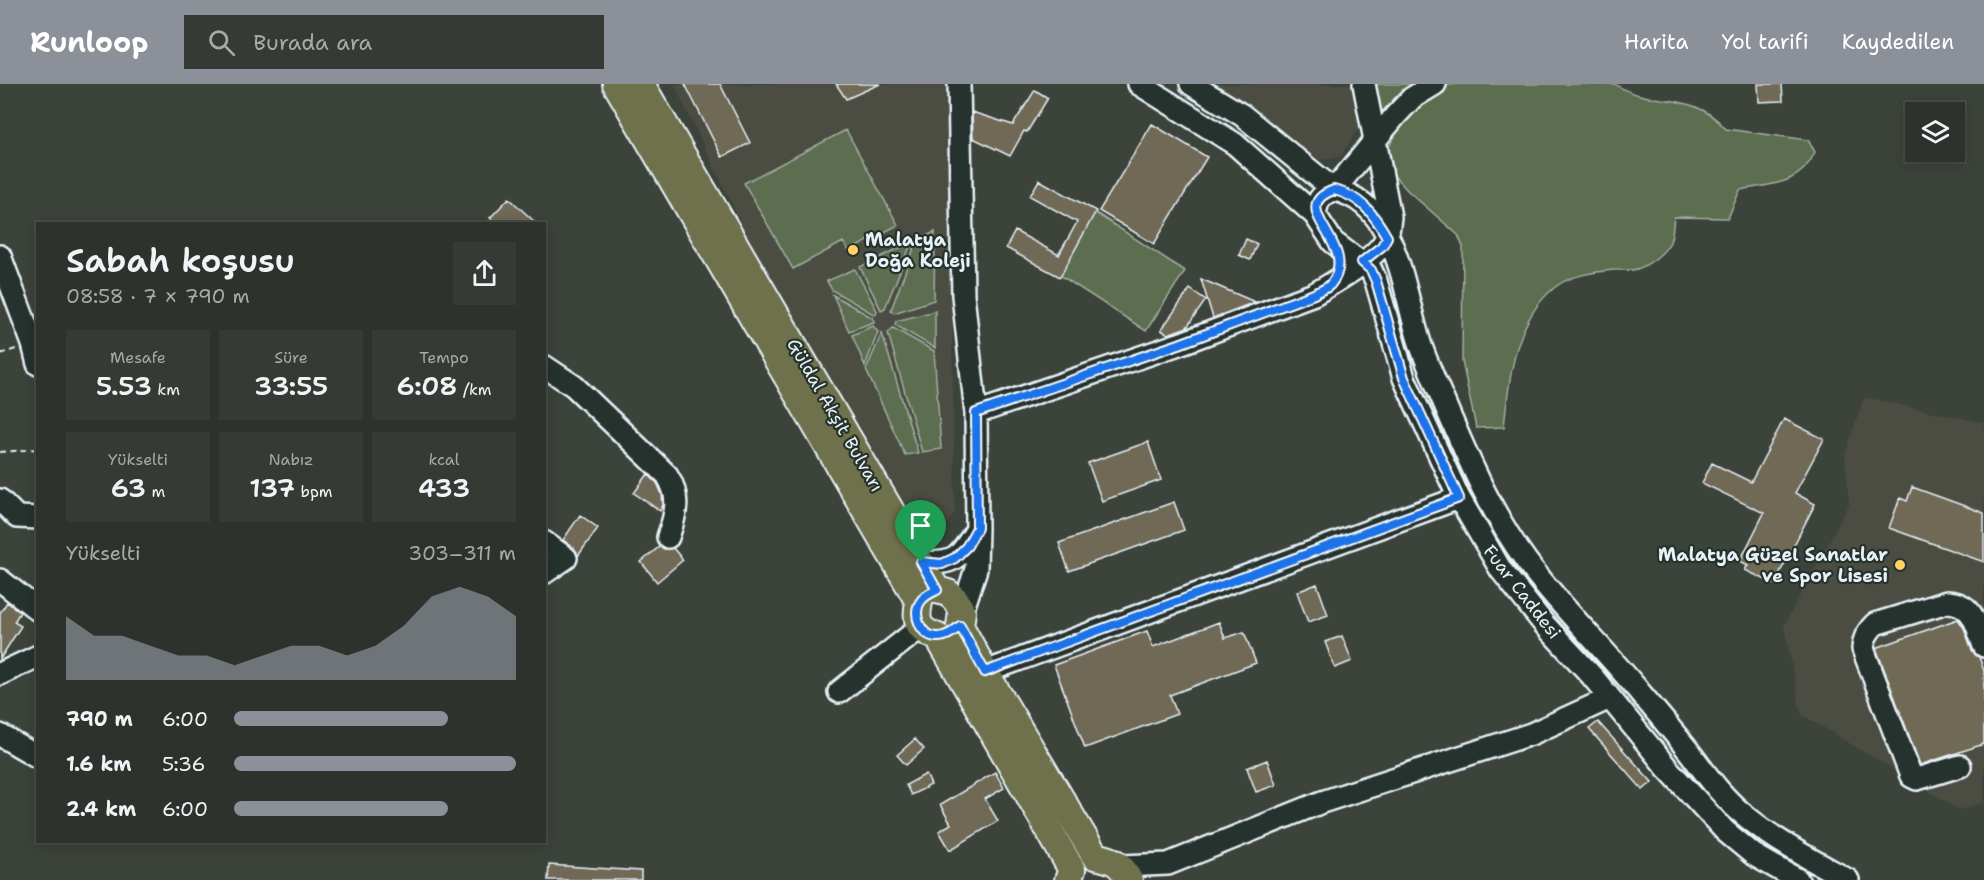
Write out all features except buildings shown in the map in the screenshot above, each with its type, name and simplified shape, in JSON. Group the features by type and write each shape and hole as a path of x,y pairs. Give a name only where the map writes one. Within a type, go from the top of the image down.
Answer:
{"main road":[{"name":"Güldal Akşit Bulvarı","path":"616,84 941,612 985,672 1095,856"},
{"name":"Güldal Akşit Bulvarı","path":"641,84 921,562 941,612 1070,875"},
{"path":"1095,856 1110,859 1125,873"}],"street":[{"path":"839,692 941,612 976,569 976,413 963,295 959,84"},
{"name":"Fuar Caddesi","path":"1139,84 1236,144 1316,215 1333,242 1371,270 1404,378 1459,498 1501,570 1668,769 1725,831 1754,855 1798,880"},
{"path":"1191,84 1242,115 1334,190"},
{"path":"976,413 1179,344 1314,294 1330,285 1382,246 1387,237 1390,217 1364,84"},
{"path":"1334,190 1376,137 1412,98 1435,84"},
{"path":"1316,215 1319,198 1324,193 1334,190 1346,192 1359,200 1373,214 1396,252 1419,341 1475,476 1509,536 1526,560 1563,606 1632,682 1725,797 1770,835 1848,880"},
{"path":"1330,285 1338,269 1338,257 1333,242"},
{"path":"0,256 34,336"},
{"path":"546,367 574,386 667,475 676,493 674,516 668,537"},
{"path":"985,672 1459,498"},
{"path":"0,500 17,517 36,518"},
{"path":"921,562 942,564 955,558 977,538"},
{"path":"546,543 566,558 546,572"},
{"path":"0,580 36,608"},
{"path":"1960,766 1917,779 1911,776 1863,649 1864,640 1875,624 1947,602 1959,602 1973,617 1984,646"},
{"path":"0,674 36,657"},
{"path":"1125,873 1168,864 1322,802 1531,734 1610,698"},
{"path":"0,735 36,756"},
{"path":"1070,875 1083,862 1095,856"},
{"path":"1150,880 1168,864"}],"path":[{"path":"0,452 36,449"}],"shaded area":[{"name":"Malatya Doğa Koleji","path":"674,84 948,84 955,512 932,545 835,417"},
{"path":"1202,84 1397,84 1353,137 1340,157 1320,160"},
{"name":"Malatya Güzel Sanatlar ve Spor Lisesi","path":"1864,397 1984,423 1984,802 1960,810 1801,714 1784,626 1849,504 1845,455"}],"green space":[{"path":"1373,84 1417,84 1378,114"},
{"path":"1458,84 1615,84 1643,96 1685,103 1699,108 1713,116 1726,129 1808,140 1815,152 1809,163 1794,177 1774,184 1740,190 1728,218 1674,217 1669,244 1646,265 1635,270 1614,270 1582,275 1554,288 1541,301 1522,334 1511,371 1504,427 1476,428 1462,361 1463,247 1458,235 1408,191 1387,168 1389,147 1403,121 1443,86"},
{"path":"846,130 898,225 849,251 843,242 793,269 744,183"},
{"path":"1088,208 1185,271 1146,331 1049,268"},
{"path":"935,232 934,300 894,313 891,310 917,240"},
{"path":"912,242 885,308 881,310 860,267"},
{"path":"855,269 877,311 875,315 832,290 827,281"},
{"path":"833,295 873,318 874,322 849,331"},
{"path":"935,311 935,348 895,325 896,321"},
{"path":"873,326 878,332 865,366 852,335"},
{"path":"893,328 934,351 941,449 922,452 888,333"},
{"path":"882,333 918,453 905,455 866,370"}],"place":[{"name":"Malatya Doğa Koleji","path":"853,250"},
{"name":"Malatya Güzel Sanatlar ve Spor Lisesi","path":"1900,565"}],"route":[{"path":"1334,190 1346,192 1359,200 1373,214 1387,237 1382,246 1362,262 1371,270 1376,281 1404,378 1459,498 985,672 960,626 951,633 938,637 927,633 921,627 916,616 919,602 937,590 921,562 942,564 955,558 967,546 977,528 976,413 1179,344 1314,294 1330,285 1338,269 1338,257 1333,242 1316,215 1319,198 1324,193 1334,190"}]}
